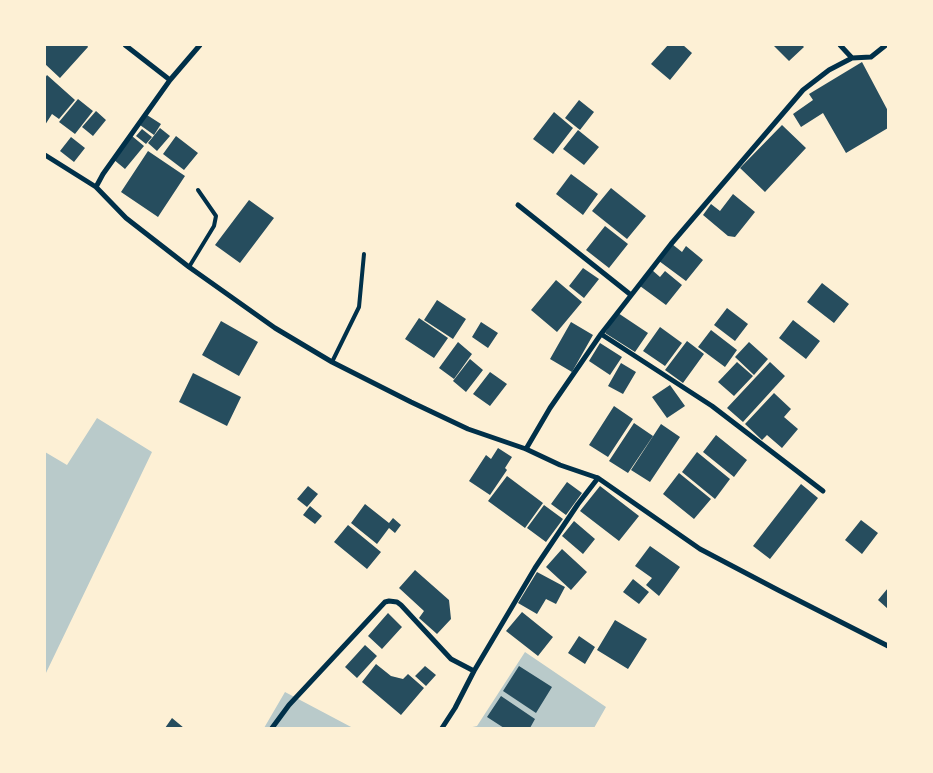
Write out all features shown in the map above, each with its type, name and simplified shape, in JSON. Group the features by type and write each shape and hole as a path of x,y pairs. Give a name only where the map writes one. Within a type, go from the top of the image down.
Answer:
{"street":[{"path":"125,45 170,80"},
{"path":"96,187 114,158 170,80 200,45"},
{"path":"840,45 852,58"},
{"path":"526,449 550,408 600,334 678,236 803,90 829,70 852,58 872,57 886,45"},
{"path":"45,155 96,187 126,218 189,267 275,328 332,362 468,429 526,449 560,465 598,478 700,549 888,646"},
{"path":"518,205 631,295"},
{"path":"600,334 712,406 823,491"},
{"path":"442,728 535,568 598,478"},
{"path":"272,728 290,705 385,602 397,602 401,605 451,659 474,671"}],"lane":[{"path":"189,267 214,226 216,216 198,190"},
{"path":"332,362 358,307 364,254"}],"shaded area":[{"path":"97,418 152,452 45,675 45,452 67,465"},
{"path":"525,652 606,707 594,728 468,728 477,726"},
{"path":"285,692 353,728 264,728"}],"building":[{"path":"45,45 87,45 88,47 60,78 45,64"},
{"path":"668,45 683,45 692,53 670,80 651,64"},
{"path":"773,45 802,45 804,47 789,61"},
{"path":"862,62 888,111 888,128 846,153 823,113 801,127 793,114 813,100 809,94"},
{"path":"47,75 75,100 59,119 52,114 45,125 45,78"},
{"path":"78,99 93,111 75,134 59,122"},
{"path":"579,100 594,112 580,130 565,118"},
{"path":"96,111 106,120 93,136 82,127"},
{"path":"554,112 573,128 553,154 533,139"},
{"path":"147,115 161,124 154,135 140,125"},
{"path":"782,125 806,148 765,192 740,168"},
{"path":"160,128 170,136 157,151 148,143"},
{"path":"142,129 152,137 146,144 136,136"},
{"path":"578,130 599,147 584,165 563,149"},
{"path":"132,136 144,146 125,169 113,159"},
{"path":"176,136 198,153 184,170 163,154"},
{"path":"71,137 85,148 74,162 60,151"},
{"path":"148,151 185,176 158,217 121,192"},
{"path":"571,174 598,194 583,215 556,194"},
{"path":"611,188 646,216 627,239 592,211"},
{"path":"733,194 755,212 735,237 728,236 703,215 711,204 720,211"},
{"path":"249,200 274,218 240,263 215,245"},
{"path":"605,226 628,244 609,268 586,250"},
{"path":"672,244 682,252 686,246 703,260 686,281 659,261"},
{"path":"583,268 599,279 584,298 569,286"},
{"path":"652,270 660,277 665,271 682,285 666,305 640,286"},
{"path":"556,280 582,302 557,332 531,310"},
{"path":"822,283 849,304 834,323 807,302"},
{"path":"437,300 466,319 453,339 424,320"},
{"path":"727,308 748,324 735,341 714,325"},
{"path":"618,313 648,333 635,352 605,333"},
{"path":"419,318 448,338 434,358 405,339"},
{"path":"793,320 820,341 806,359 779,338"},
{"path":"221,321 258,342 239,376 202,355"},
{"path":"481,322 498,333 488,348 472,337"},
{"path":"571,322 593,335 572,372 550,359"},
{"path":"660,327 682,343 665,366 643,351"},
{"path":"711,330 737,350 725,367 698,347"},
{"path":"687,341 704,354 683,383 665,370"},
{"path":"458,342 472,354 454,379 439,368"},
{"path":"749,342 768,359 754,375 735,357"},
{"path":"600,343 622,357 610,375 589,361"},
{"path":"470,359 483,370 466,392 453,381"},
{"path":"737,362 753,376 734,396 718,382"},
{"path":"770,362 785,376 743,422 727,408"},
{"path":"621,363 636,372 623,394 608,386"},
{"path":"490,372 507,384 490,406 473,394"},
{"path":"193,373 241,397 227,426 179,402"},
{"path":"670,385 685,406 667,418 652,397"},
{"path":"774,393 791,409 784,417 798,429 782,448 767,435 762,440 745,424"},
{"path":"614,406 633,419 608,457 589,445"},
{"path":"634,423 653,436 628,473 609,461"},
{"path":"661,424 680,437 650,482 631,470"},
{"path":"716,435 747,460 734,477 703,452"},
{"path":"498,448 512,457 505,468 507,470 490,495 469,481 486,455 491,459"},
{"path":"697,452 730,479 715,499 682,472"},
{"path":"679,473 711,499 694,519 663,494"},
{"path":"507,476 543,503 525,528 488,501"},
{"path":"567,482 582,493 566,515 551,504"},
{"path":"801,484 818,498 770,559 753,546"},
{"path":"308,486 318,494 307,507 297,499"},
{"path":"600,486 639,516 619,541 580,511"},
{"path":"365,504 389,523 393,518 401,525 395,533 389,528 377,544 351,523"},
{"path":"544,505 563,519 546,542 527,528"},
{"path":"310,506 322,516 315,524 303,515"},
{"path":"861,520 878,533 862,554 845,540"},
{"path":"574,521 595,539 583,554 562,536"},
{"path":"348,525 381,552 367,569 334,542"},
{"path":"650,546 680,567 659,596 646,585 652,578 635,566"},
{"path":"562,549 587,572 571,590 546,567"},
{"path":"415,570 449,600 451,619 437,634 419,618 424,611 399,588"},
{"path":"537,572 565,587 556,604 546,599 537,614 518,603"},
{"path":"633,579 649,592 639,604 623,592"},
{"path":"888,588 888,609 878,600"},
{"path":"522,612 553,637 538,656 506,631"},
{"path":"388,613 402,627 382,649 368,636"},
{"path":"615,620 647,639 628,669 597,650"},
{"path":"579,636 595,647 585,664 568,653"},
{"path":"365,645 377,656 357,678 345,667"},
{"path":"376,664 391,676 403,679 408,674 424,688 401,715 362,682"},
{"path":"425,666 436,675 426,686 415,676"},
{"path":"519,666 552,687 536,713 503,691"},
{"path":"501,696 535,719 530,728 504,728 487,717"},
{"path":"172,718 184,728 165,728"}]}
